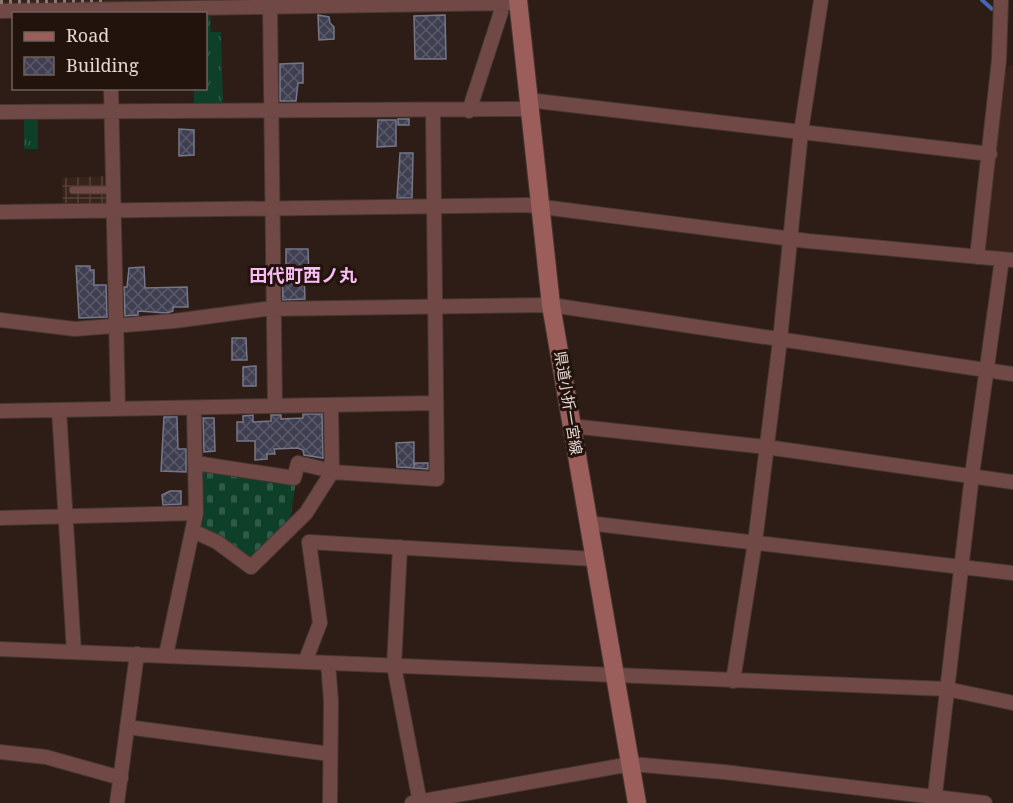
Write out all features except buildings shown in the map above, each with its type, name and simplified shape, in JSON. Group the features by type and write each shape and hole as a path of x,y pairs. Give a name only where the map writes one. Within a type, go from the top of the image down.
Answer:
{"main road":[{"name":"県道小折一宮線","path":"512,2 529,104 551,305 637,803"}],"street":[{"path":"733,681 755,542 780,340 801,132 821,0"},
{"path":"977,257 990,154 1006,59 1001,0"},
{"path":"0,11 110,12 512,2"},
{"path":"469,111 501,12 512,2"},
{"path":"270,7 275,406"},
{"path":"111,90 111,190 118,409"},
{"path":"0,112 271,108 469,111 529,104 990,154"},
{"path":"195,463 294,478 298,463 332,471 436,479 433,111"},
{"path":"0,212 434,206 540,207 790,239 1007,259 986,372 972,475 935,801"},
{"path":"0,320 75,328 174,321 274,309 551,305 986,372 1013,374"},
{"path":"0,411 436,403"},
{"path":"192,531 217,542 252,567 306,513 332,471 331,405"},
{"path":"166,655 196,513 194,408"},
{"path":"59,410 74,652"},
{"path":"571,426 766,447 1013,482"},
{"path":"0,518 196,513"},
{"path":"305,662 320,623 306,513"},
{"path":"588,523 1013,573"},
{"path":"309,542 594,559"},
{"path":"400,547 394,666 417,802 630,764 724,772 935,801 985,803"},
{"path":"0,649 947,689 1013,703"},
{"path":"117,803 137,654"},
{"path":"328,663 330,803"},
{"path":"127,727 330,754"},
{"path":"0,752 46,757 121,778"}],"lane":[{"path":"73,190 111,190"}],"shaded area":[{"path":"0,0 464,0 0,8"},
{"path":"1009,66 1013,66 1013,253 986,250 983,244 1003,76"},
{"path":"108,176 108,201 104,205 63,205 62,178"}],"green space":[{"path":"210,13 211,32 221,32 223,105 194,106 194,90 207,90 207,14"},
{"path":"24,117 38,117 38,149 24,149"},
{"path":"200,466 296,481 290,520 252,559 248,559 203,532 199,526"}],"waterway":[{"path":"982,0 992,9"}],"railway":[{"path":"0,2 104,0"}],"district":[{"name":"田代町西ノ丸","path":"303,276"}]}
